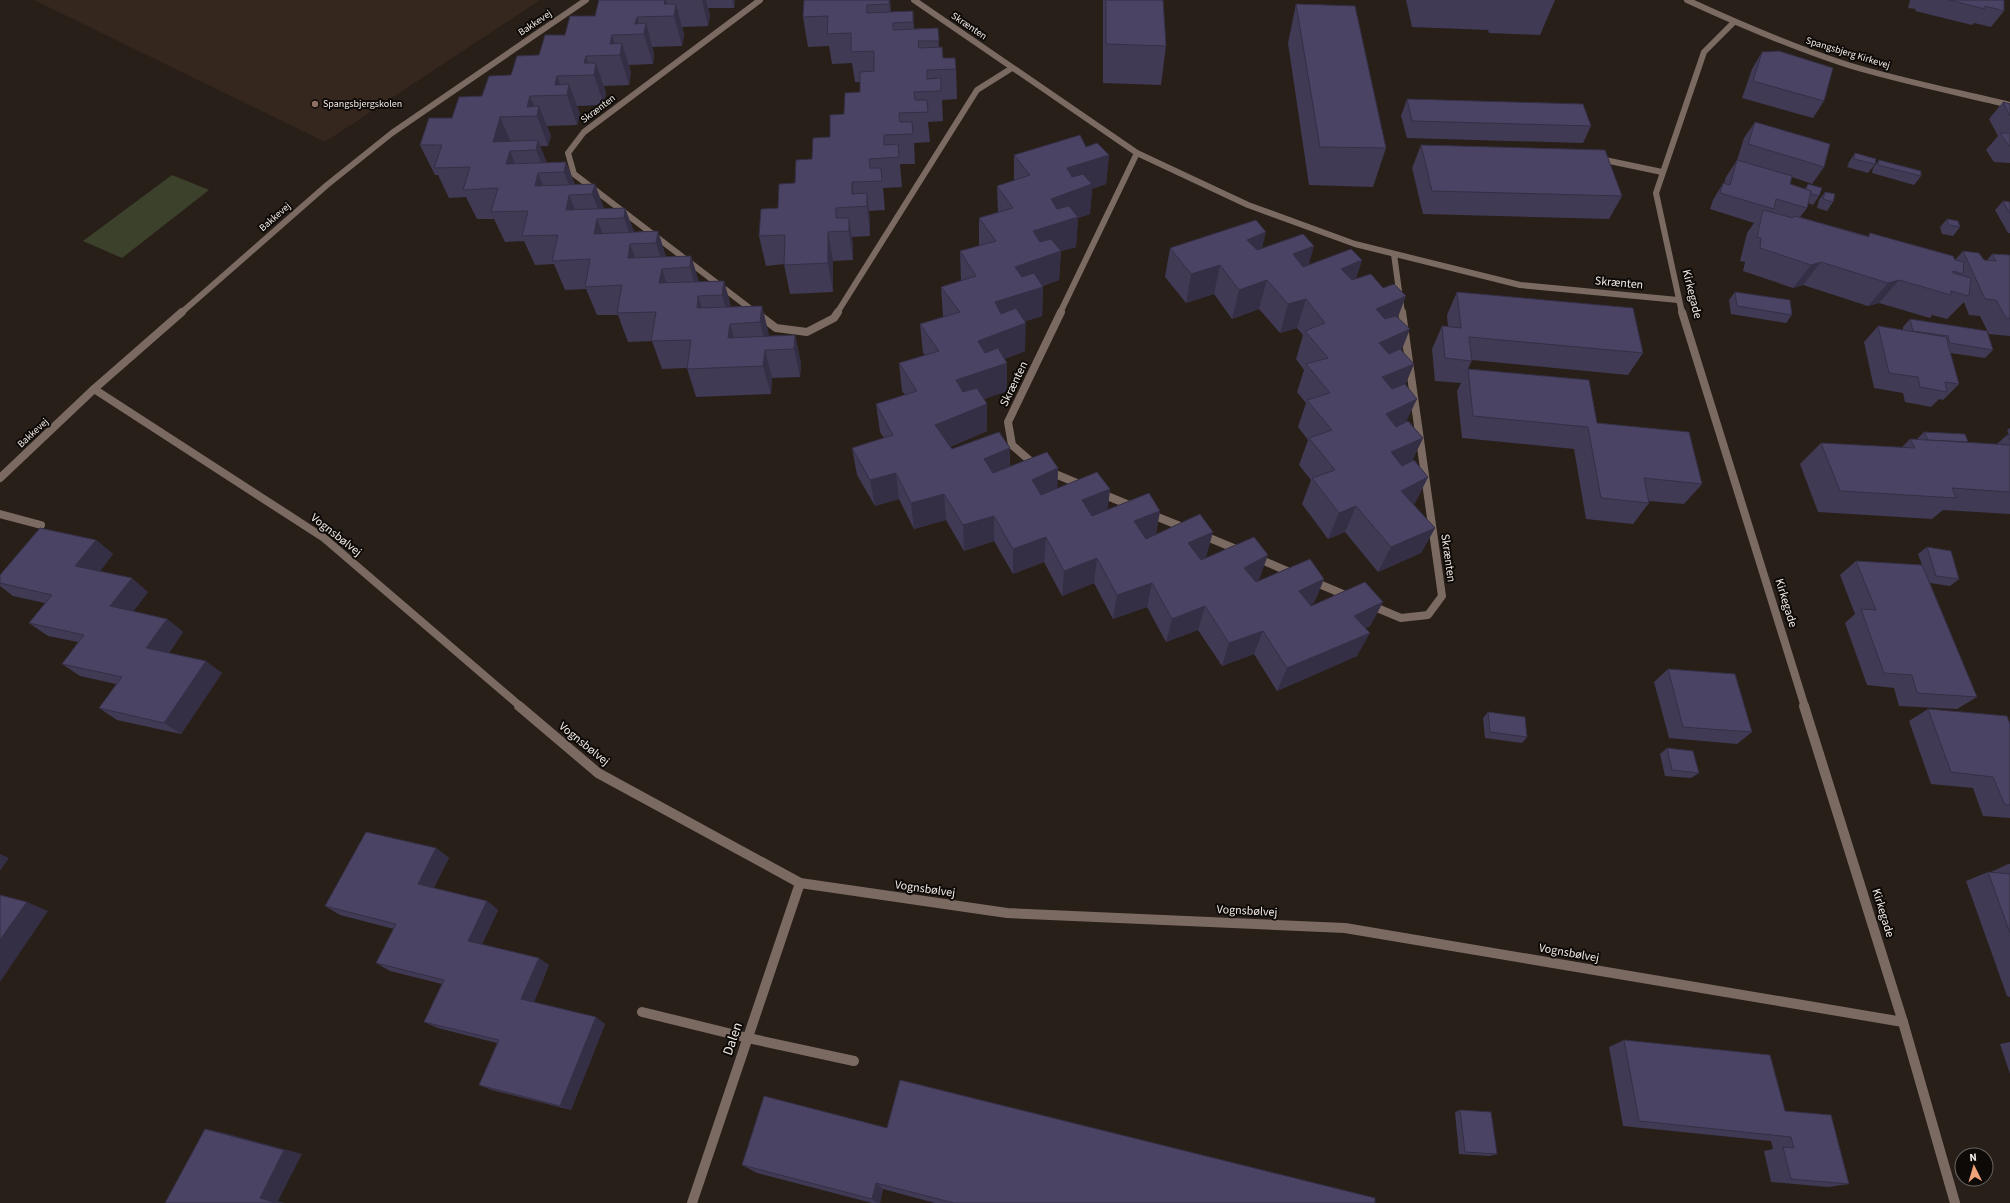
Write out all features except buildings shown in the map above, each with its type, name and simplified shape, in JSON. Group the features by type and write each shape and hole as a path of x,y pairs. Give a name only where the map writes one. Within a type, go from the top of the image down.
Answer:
{"street":[{"name":"Bakkevej","path":"0,478 94,389 327,185 392,133 586,0"},
{"name":"Skrænten","path":"760,0 584,132 568,153 574,174 776,328 807,332 834,318 977,90 1012,68"},
{"name":"Skrænten","path":"914,0 1137,153 1248,205 1355,244 1520,285 1678,300"},
{"name":"Spangsbjerg Kirkevej","path":"1688,0 1734,22 1825,57 1903,79 2010,105"},
{"name":"Kirkegade","path":"1734,22 1704,52 1656,193 1678,300 1903,1022 1955,1203"},
{"name":"Skrænten","path":"1137,153 1008,422 1012,445 1032,464 1401,618 1428,616 1442,596 1394,254"},
{"path":"1596,158 1662,172"},
{"name":"Vognsbølvej","path":"94,389 324,538 598,773 800,883 1007,913 1345,928 1903,1022"},
{"path":"0,514 41,525"},
{"name":"Dalen","path":"692,1203 800,883"},
{"path":"642,1012 748,1038 854,1061"}],"shaded area":[{"name":"Spangsbjergskolen","path":"34,0 540,0 325,142"}],"green space":[{"path":"172,175 209,190 122,258 83,241"}],"place":[{"name":"Spangsbjergskolen","path":"315,104"}]}
